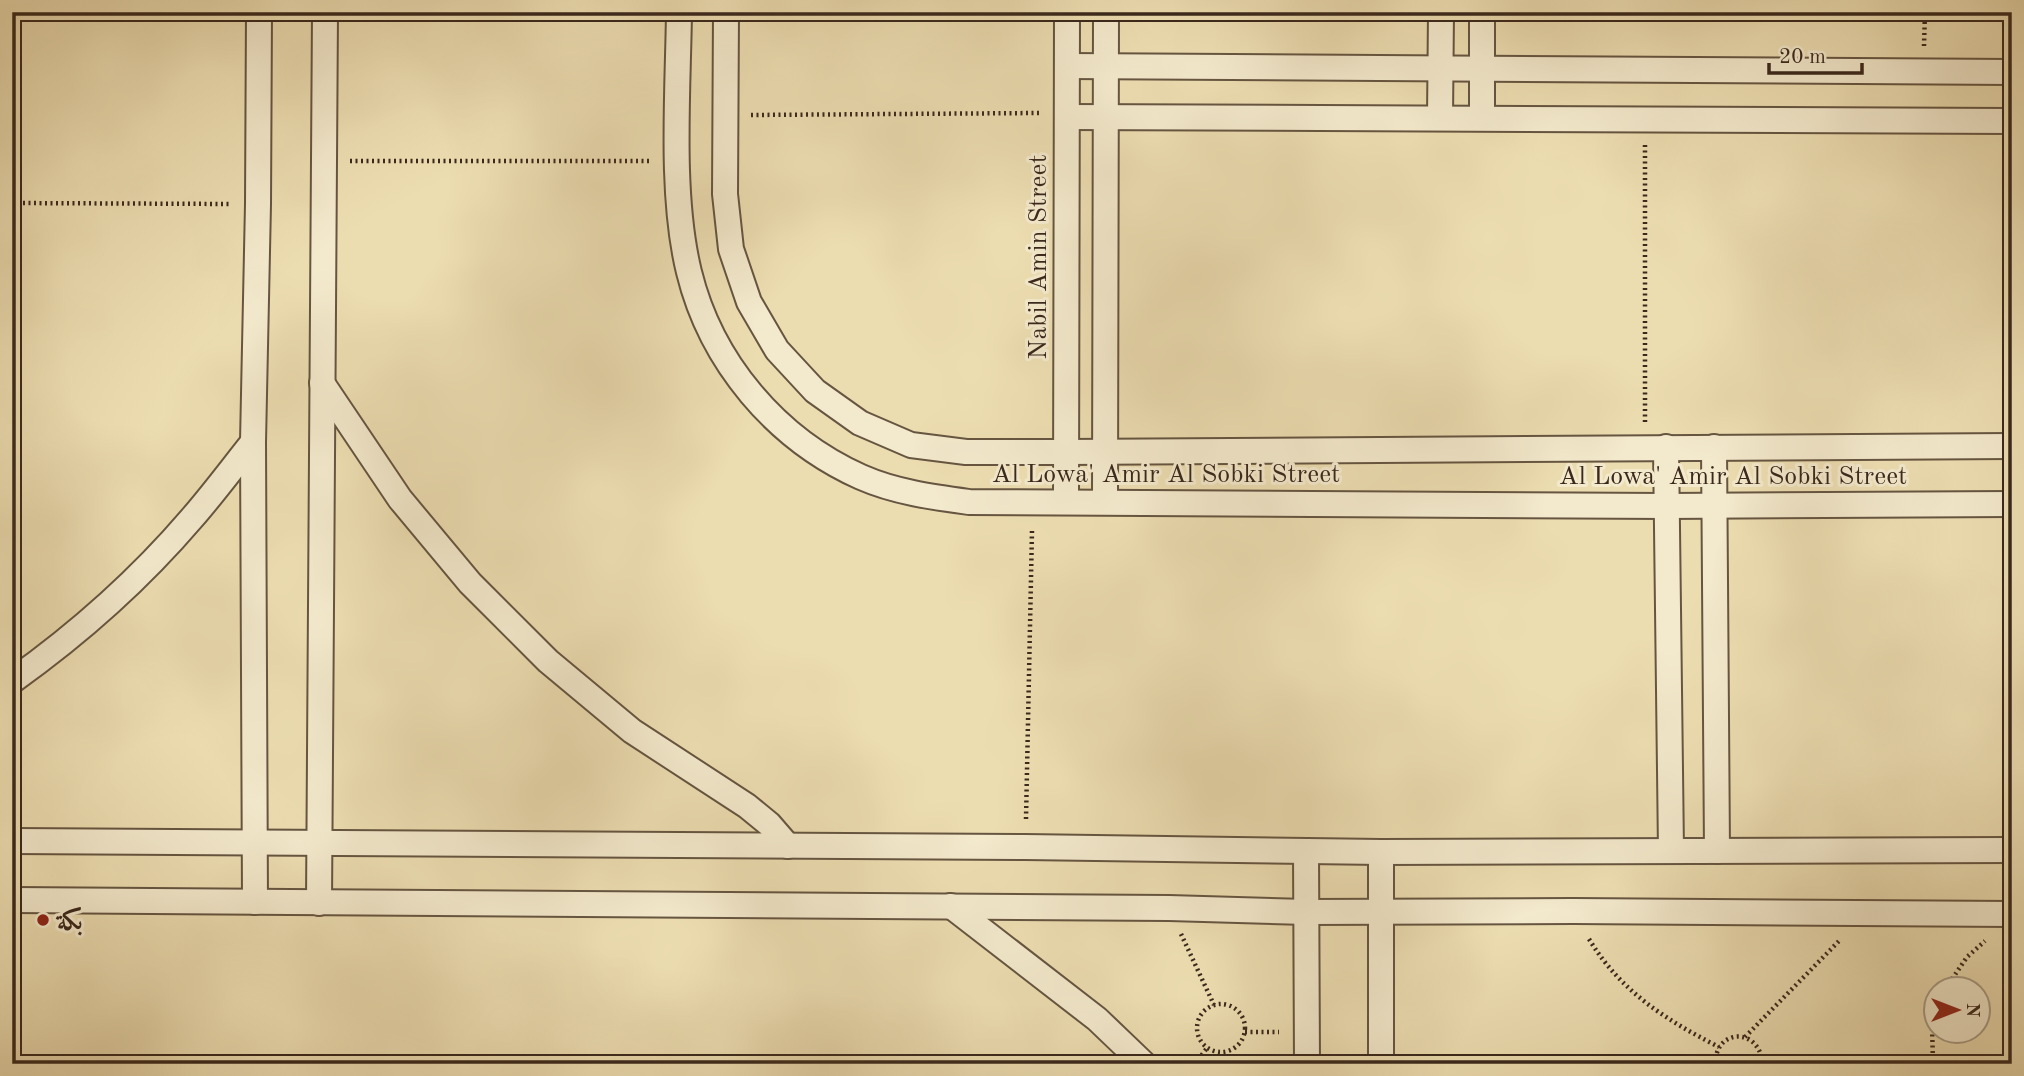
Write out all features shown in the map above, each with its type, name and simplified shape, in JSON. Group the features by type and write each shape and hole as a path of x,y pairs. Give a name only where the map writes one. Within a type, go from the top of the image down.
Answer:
{"street":[{"path":"255,902 253,442 259,12"},
{"path":"318,903 325,12"},
{"name":"Al Lowa' Amir Al Sobki Street","path":"679,12 680,216 689,272 706,325 734,373 770,415 813,451 862,477 914,494 969,502 1667,506 2012,504"},
{"name":"Al Lowa' Amir Al Sobki Street","path":"726,12 725,194 731,249 749,302 778,350 815,391 860,423 911,445 966,452 2012,446"},
{"name":"Nabil Amin Street","path":"1066,502 1067,12"},
{"path":"1105,502 1106,12"},
{"path":"1440,118 1441,12"},
{"path":"1482,12 1482,118"},
{"path":"1067,66 2012,72"},
{"path":"1067,115 2012,121"},
{"path":"322,383 400,499 470,583 538,652 632,731 747,806 769,824 788,846"},
{"path":"12,681 50,653 125,589 192,519 253,442"},
{"path":"1656,447 1667,506 1671,850"},
{"path":"1714,447 1717,850"},
{"path":"12,841 1025,847 1381,852 2012,850"},
{"path":"1306,851 1307,1064"},
{"path":"1381,852 1381,1064"},
{"path":"12,900 1169,908 1381,913 1573,911 2012,915"},
{"path":"951,906 1097,1019 1144,1064"}],"path":[{"path":"726,115 1067,115"},
{"path":"1645,119 1656,447"},
{"path":"323,161 678,161"},
{"path":"12,203 258,204"},
{"path":"1025,847 1033,502"},
{"path":"1169,908 1214,1005"},
{"path":"1573,911 1600,956 1634,993 1674,1024 1719,1047"},
{"path":"1745,1037 1866,913"},
{"path":"1956,974 1967,957 1994,933"},
{"path":"1223,1004 1241,1013 1245,1022 1242,1041 1226,1052 1207,1048 1198,1033 1198,1024 1206,1009 1223,1004"},
{"path":"1716,1064 1719,1047 1726,1040 1735,1037 1745,1037 1756,1042 1762,1052 1763,1064"},
{"path":"1932,1044 1933,1064"},
{"path":"1195,1064 1207,1048"}],"place":[{"name":"بكة","path":"43,920"}]}
